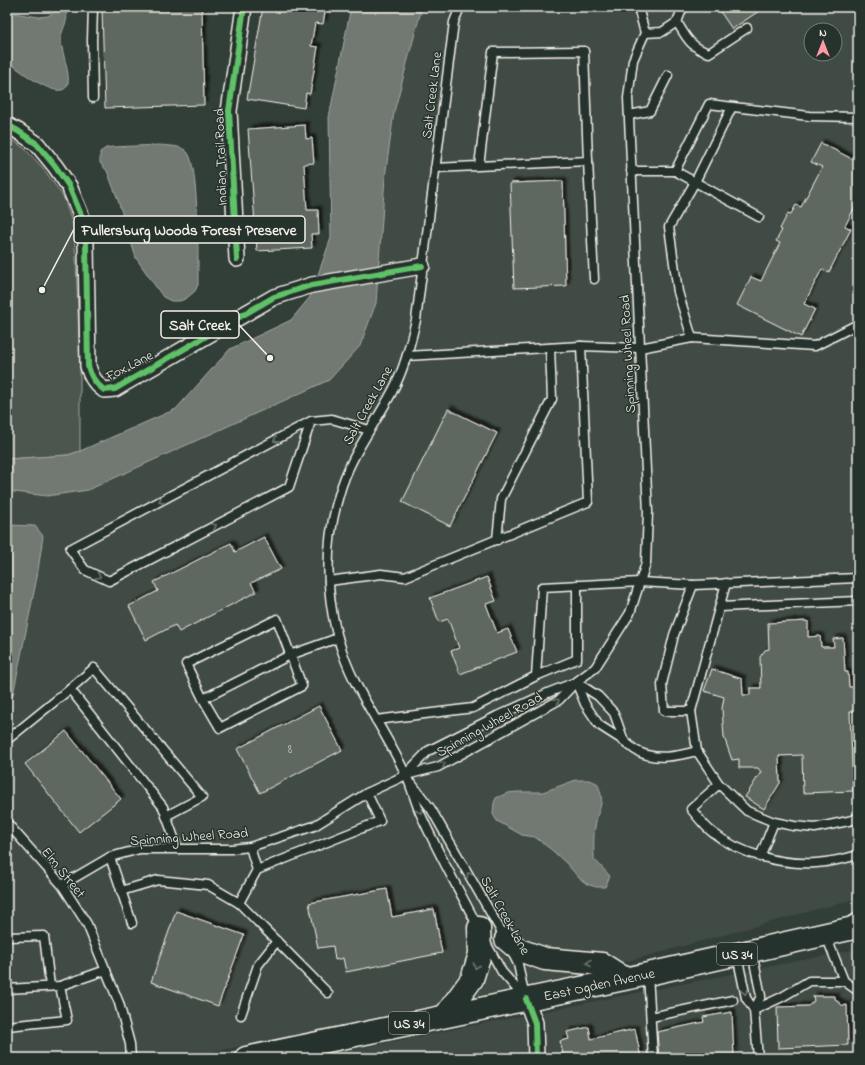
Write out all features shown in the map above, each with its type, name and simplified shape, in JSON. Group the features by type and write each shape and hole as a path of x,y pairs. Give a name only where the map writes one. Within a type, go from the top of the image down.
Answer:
{"main road":[{"name":"East Ogden Avenue","path":"246,1058 277,1055 445,1016 648,974 856,927"},
{"path":"445,1016 472,979 480,954 479,928"},
{"path":"506,939 519,950 544,959 602,964 624,978"}],"street":[{"name":"Indian Trail Road","path":"237,259 229,111 244,7"},
{"name":"Fox Lane","path":"7,125 36,144 69,186 76,201 85,231 88,366 91,376 97,385 104,390 115,389 274,297 312,285 422,266"},
{"path":"526,999 535,1023 536,1058"}],"lane":[{"path":"92,7 93,98"},
{"name":"Salt Creek Lane","path":"460,7 454,22 416,320 407,356 392,392 356,451 339,493 331,526 328,560 330,602 341,649 354,681 406,775 431,809 506,939 518,964 526,999"},
{"path":"638,7 645,33 662,32 677,22 683,7"},
{"path":"677,22 685,36 698,50 709,53 748,28"},
{"name":"Spinning Wheel Road","path":"62,885 110,857 140,850 231,850 250,847 314,826 367,793 406,775 438,767 559,700 576,682 595,668 630,613 646,563 648,512 628,98 633,60 645,33"},
{"path":"479,166 493,52 584,51 594,279"},
{"path":"629,115 650,111 668,75"},
{"path":"675,171 709,104 809,116 858,117"},
{"path":"692,338 678,292 669,227 695,182 732,107"},
{"path":"435,168 588,161"},
{"path":"631,171 675,171 759,217"},
{"path":"407,356 581,346 640,348 692,338 815,346 858,324"},
{"path":"329,581 381,574 404,577 588,502 581,346"},
{"path":"497,540 501,499 552,399 550,348"},
{"path":"310,421 289,487 109,581 85,570 70,549 310,421 332,419 369,430"},
{"path":"536,676 542,587 640,582 693,585 858,578"},
{"path":"726,583 691,711 697,751 719,784 747,811 774,822 815,828 856,819 858,828"},
{"path":"376,720 473,708 536,676 577,659 577,585"},
{"path":"691,711 664,711 662,684 674,635 693,585"},
{"path":"720,607 858,600"},
{"path":"277,619 302,686 220,728 203,699 186,664 277,619"},
{"path":"203,699 290,655 338,638"},
{"path":"7,740 94,668 202,797 166,816"},
{"path":"576,682 585,704 599,725 638,751 656,756 678,756 697,751"},
{"path":"576,682 598,696 614,713 624,741"},
{"name":"Spinning Wheel Road","path":"406,775 428,751 497,716 576,682"},
{"path":"70,689 163,807 178,850"},
{"name":"Salt Creek Lane","path":"406,775 421,815 502,972 526,999"},
{"path":"719,784 691,809 710,831 726,843 760,857 791,862 816,863 858,855"},
{"path":"239,903 257,870 380,821 367,793"},
{"path":"760,857 774,822"},
{"name":"Elm Street","path":"7,823 62,885 87,924 106,970 120,1010 130,1044 132,1058"},
{"path":"250,847 257,870"},
{"path":"110,857 132,923"},
{"path":"121,890 158,880 208,885 239,903 328,993"},
{"path":"826,935 844,981 858,992"},
{"path":"7,937 44,936 50,986"},
{"path":"241,1015 258,965 277,941"},
{"path":"744,952 746,998 754,1010 758,1058"},
{"path":"744,952 761,996 754,1010"},
{"path":"7,989 60,986 106,970"},
{"path":"648,974 654,1058"},
{"path":"754,1010 782,997 809,981 844,981"},
{"path":"7,1026 67,1020 60,986"},
{"path":"651,1017 733,1000"}],"shaded area":[{"path":"351,7 422,7 394,112 385,177 376,303 360,346 329,380 88,490 47,496 7,491 7,459 68,455 176,409 230,349 291,320 310,297 331,238 329,117"},
{"path":"422,7 858,7 858,898 574,976 184,1058 7,1058 7,491 47,496 329,380 360,346 376,303 385,177 394,112"},
{"path":"59,9 64,9 67,17 62,32 61,41 67,68 68,83 64,89 58,90 49,88 39,83 7,61 7,12 39,17 48,16"},
{"path":"7,136 25,149 43,168 64,198 73,226 76,259 80,368 80,451 68,455 7,459"},
{"path":"159,145 175,146 186,150 192,162 196,195 198,285 195,291 187,298 180,301 171,301 163,297 136,258 117,197 107,171 100,163 100,152 106,148"},
{"path":"7,525 35,526 43,536 37,577 13,695 7,705"},
{"path":"576,780 589,780 597,783 600,790 601,801 594,832 594,859 610,876 605,887 596,887 587,884 579,878 553,851 535,837 522,835 497,821 493,814 496,798 508,793 543,792"},
{"path":"858,949 858,1058 310,1058"}],"building":[{"path":"202,7 204,105 105,108 102,10"},
{"path":"263,7 326,7 323,24 315,23 311,46 318,47 310,94 306,93 304,108 247,99"},
{"path":"717,7 765,7 732,29"},
{"path":"305,125 306,139 312,138 314,163 304,164 307,210 318,210 319,234 311,234 312,248 257,251 248,129"},
{"path":"821,143 858,162 858,201 845,226 851,229 829,272 822,269 804,304 815,309 801,337 737,305 751,277 761,281 780,243 776,241 788,213 791,214 796,205 801,207 822,167 811,162"},
{"path":"563,181 566,286 514,288 510,183"},
{"path":"448,409 497,433 450,526 402,502"},
{"path":"264,537 281,569 251,583 256,592 179,632 175,625 146,640 129,606 158,591 154,582 231,543 235,552"},
{"path":"487,577 496,601 486,604 497,633 508,629 517,652 460,674 451,651 459,648 448,619 439,622 430,598"},
{"path":"808,621 808,637 820,636 821,647 834,647 833,639 843,638 845,672 848,672 849,687 858,687 858,711 850,711 853,791 803,793 802,755 779,756 780,783 764,809 745,797 761,772 758,768 739,768 739,759 732,760 724,737 722,709 724,697 704,691 712,669 742,679 743,695 750,695 750,688 761,688 760,657 765,650 769,649 768,623"},
{"path":"319,706 342,750 260,793 237,749"},
{"path":"66,731 121,799 79,832 25,764"},
{"path":"387,889 392,917 434,909 442,953 346,972 343,958 335,960 333,946 318,948 309,903"},
{"path":"176,911 244,935 218,1006 151,982"},
{"path":"813,996 835,996 835,999 843,1006 847,1005 848,1045 778,1048 777,1007 808,1006 814,1001"},
{"path":"732,1012 734,1058 659,1058 657,1032 704,1022 703,1017"},
{"path":"589,1027 591,1039 635,1029 641,1058 564,1058 560,1041 569,1039 567,1032"}],"cycle path":[{"path":"237,259 229,111 244,7"},
{"path":"7,125 37,144 69,186 81,215 85,231 86,245 88,366 94,380 104,390 115,389 274,297 312,285 422,266"},
{"path":"526,999 535,1023 536,1058"}],"place":[{"name":"Fullersburg Woods Forest Preserve","path":"42,290"},
{"name":"Salt Creek","path":"270,358"}]}
